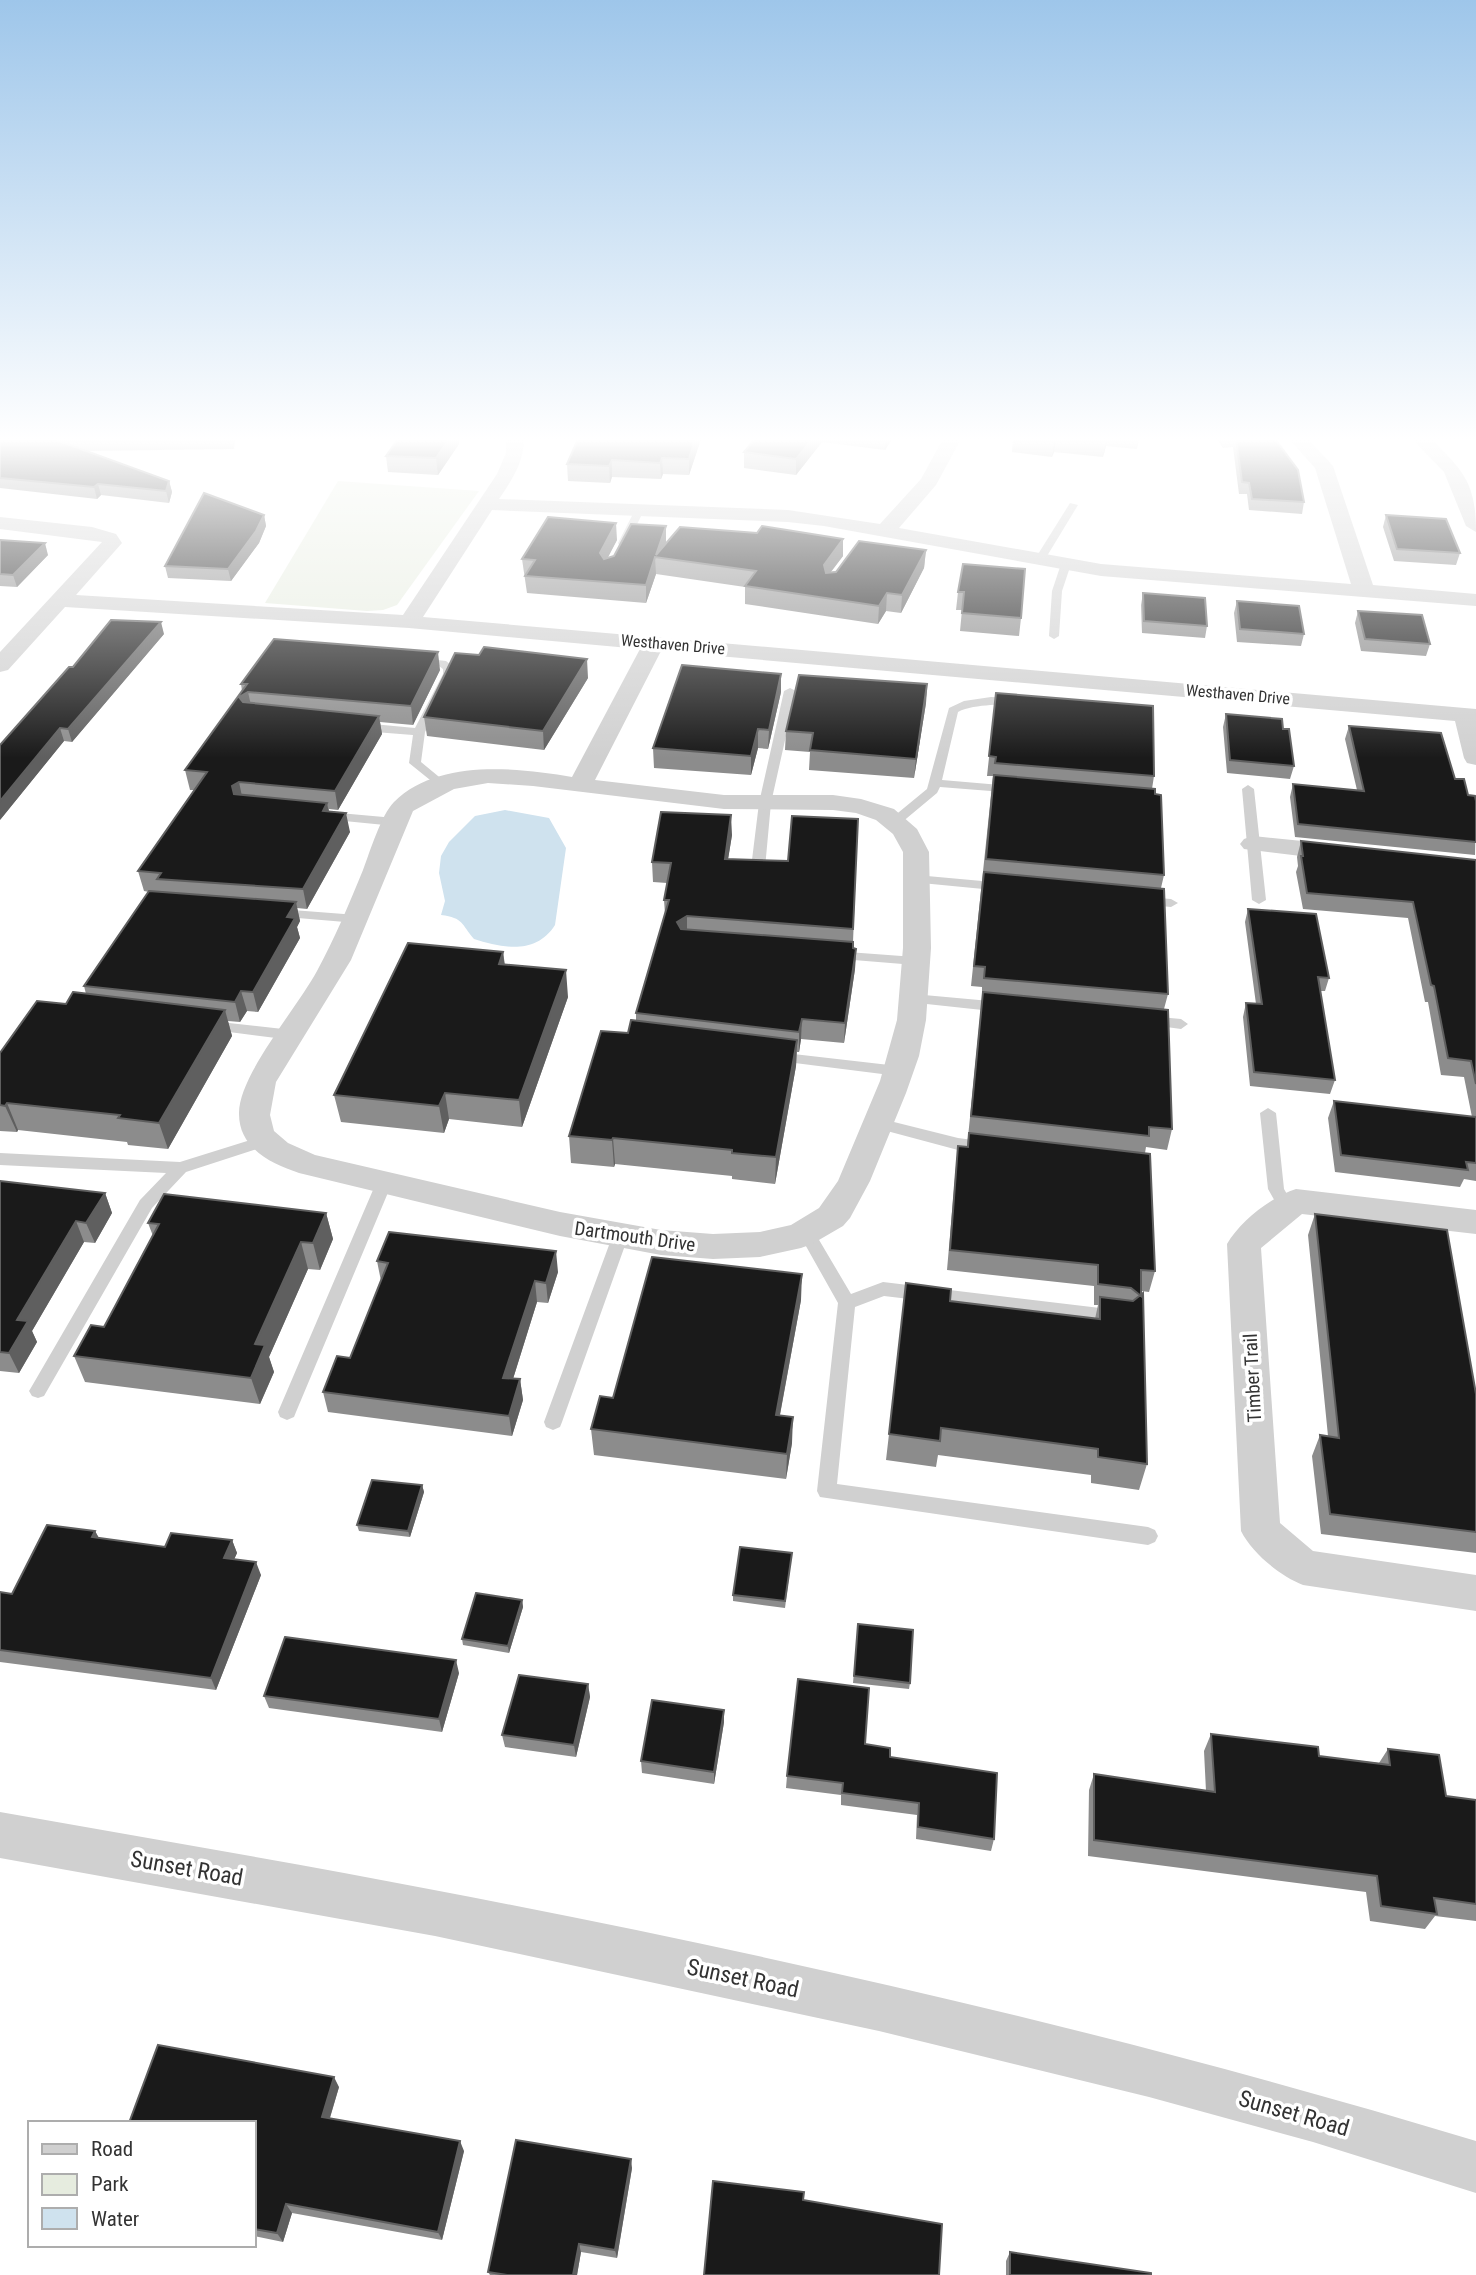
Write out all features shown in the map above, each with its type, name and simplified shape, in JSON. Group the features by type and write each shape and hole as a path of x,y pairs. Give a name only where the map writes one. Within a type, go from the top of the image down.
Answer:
{"street":[{"path":"0,665 110,545"},
{"path":"409,622 458,545"},
{"path":"955,545 1129,573 1476,600"},
{"path":"1349,545 1364,591"},
{"name":"Westhaven Drive","path":"61,600 409,622 1470,715"},
{"path":"580,786 654,643"},
{"path":"1470,715 1476,758"},
{"path":"263,1141 255,1121 255,1100 262,1080 317,998 357,919 395,822 403,807 419,794 464,777 489,775 725,803 820,801 849,804 897,820"},
{"name":"Dartmouth Drive","path":"263,1141 280,1155 384,1183 620,1237 668,1244 727,1247 773,1243 806,1232 831,1217 853,1185 907,1042 915,961 916,852 911,835 897,820"},
{"path":"1253,844 1365,855"},
{"path":"1287,1208 1296,1201 1476,1223"},
{"name":"Timber Trail","path":"1287,1208 1244,1244 1261,1531 1303,1567 1476,1593"},
{"name":"Sunset Road","path":"0,1835 435,1913 879,2007 1161,2076 1313,2117 1476,2167"}],"lane":[{"path":"614,559 621,545"},
{"path":"1040,559 1048,545"},
{"path":"1054,636 1057,591 1066,564"},
{"path":"402,659 442,663 449,668 449,674 419,732 415,763 440,785"},
{"path":"758,868 765,803 790,691"},
{"path":"897,820 933,790 953,710 985,699 1025,702"},
{"path":"349,726 419,732"},
{"path":"934,783 1029,792"},
{"path":"1248,789 1259,900"},
{"path":"312,815 395,822"},
{"path":"916,879 1023,889"},
{"path":"1131,900 1171,903"},
{"path":"263,912 357,919"},
{"path":"824,954 915,961"},
{"path":"913,999 1020,1009"},
{"path":"1128,1019 1181,1024"},
{"path":"198,1025 292,1035"},
{"path":"764,1055 898,1071"},
{"path":"1268,1113 1276,1189 1287,1208"},
{"path":"878,1124 958,1144 999,1149"},
{"path":"0,1159 180,1168 263,1141"},
{"path":"38,1391 146,1204 180,1168"},
{"path":"287,1412 384,1183"},
{"path":"806,1232 847,1303 827,1490 1149,1536"},
{"path":"553,1422 620,1237"},
{"path":"847,1303 883,1289 1125,1318"}],"green space":[{"path":"300,545 440,545 397,605 383,610 265,603"}],"water":[{"path":"505,810 549,818 566,848 555,925 538,941 518,947 474,939 458,920 441,915 445,901 439,873 441,856 449,842 475,816"}],"building":[{"path":"0,545 43,545 13,575 0,574"},
{"path":"176,545 246,545 228,569 165,566"},
{"path":"531,545 604,545 600,553 604,559 614,556 620,545 659,545 656,555 664,545 838,545 824,565 826,573 836,572 856,545 890,545 926,550 902,595 887,593 879,606 745,586 756,571 655,557 646,585 525,576 535,560 522,559"},
{"path":"1396,545 1457,545 1460,553 1397,549"},
{"path":"963,564 1025,569 1021,618 962,613 964,592 958,592"},
{"path":"1143,593 1205,598 1207,626 1144,621"},
{"path":"1237,601 1299,606 1304,634 1240,629"},
{"path":"1358,611 1422,615 1430,644 1365,639"},
{"path":"111,620 161,622 68,729 60,728 0,801 0,745 69,667 73,667"},
{"path":"274,639 438,652 411,706 248,692 239,697 243,702 379,716 335,791 239,782 232,786 234,794 327,803 323,811 346,813 303,889 157,879 161,873 138,871 207,772 185,770 247,684 241,684"},
{"path":"484,647 587,659 543,731 424,717 455,653 479,655"},
{"path":"682,665 781,674 769,730 758,729 751,756 653,748"},
{"path":"799,675 927,684 916,759 810,750 813,733 786,731"},
{"path":"996,693 1153,706 1154,776 995,763 996,757 989,756"},
{"path":"1226,714 1282,719 1283,729 1289,729 1294,766 1230,760"},
{"path":"1349,726 1441,733 1455,779 1464,779 1468,795 1475,796 1476,842 1298,824 1293,784 1364,791"},
{"path":"994,775 1155,789 1155,794 1161,795 1164,875 986,859"},
{"path":"661,812 731,815 725,859 788,861 792,816 858,819 853,929 687,916 677,922 681,929 853,942 853,948 856,949 845,1023 802,1019 799,1032 636,1013 669,900 664,900 671,863 652,862"},
{"path":"1301,841 1476,860 1476,1084 1471,1061 1448,1058 1434,986 1431,985 1413,902 1307,893"},
{"path":"984,872 1164,889 1168,994 984,978 985,967 974,966"},
{"path":"149,891 296,902 287,917 295,918 253,992 241,991 235,1002 84,986"},
{"path":"1248,909 1316,914 1329,978 1318,977 1335,1080 1254,1072 1246,1003 1262,1004"},
{"path":"408,943 503,952 499,964 566,970 519,1100 445,1093 439,1106 334,1095"},
{"path":"73,992 225,1010 159,1123 118,1118 120,1115 7,1103 5,1106 0,1105 0,1053 37,1001 66,1004"},
{"path":"983,992 1168,1010 1172,1129 1149,1127 1149,1136 971,1116"},
{"path":"631,1020 797,1040 776,1157 732,1153 732,1150 569,1136 601,1031 628,1033"},
{"path":"1334,1101 1476,1117 1476,1163 1466,1162 1468,1170 1341,1155"},
{"path":"969,1133 1150,1154 1155,1271 1141,1270 1141,1296 1131,1288 1098,1284 1098,1265 950,1250 958,1146 968,1147"},
{"path":"0,1181 105,1193 86,1223 76,1221 17,1320 28,1321 9,1353 0,1352"},
{"path":"164,1194 326,1213 313,1243 301,1242 255,1344 265,1345 251,1378 74,1356 91,1325 104,1327 159,1224 148,1223"},
{"path":"1315,1214 1447,1230 1476,1394 1476,1532 1330,1514 1320,1435 1339,1438"},
{"path":"389,1232 556,1251 546,1283 535,1281 503,1378 520,1379 509,1416 323,1392 337,1356 350,1358 388,1263 377,1261"},
{"path":"652,1257 802,1274 776,1415 793,1417 787,1454 591,1429 600,1396 613,1398"},
{"path":"906,1283 951,1289 950,1301 1100,1319 1100,1297 1133,1301 1143,1293 1147,1464 1098,1457 1098,1449 941,1428 940,1441 889,1434"},
{"path":"372,1480 422,1485 408,1531 357,1525"},
{"path":"47,1525 95,1531 92,1537 165,1547 171,1533 232,1540 224,1558 256,1562 211,1678 0,1650 0,1592 12,1594"},
{"path":"740,1547 792,1553 785,1601 733,1595"},
{"path":"476,1593 522,1600 508,1646 462,1639"},
{"path":"858,1624 913,1630 910,1683 854,1676"},
{"path":"285,1637 456,1660 439,1719 264,1696"},
{"path":"519,1675 588,1684 574,1745 502,1735"},
{"path":"798,1679 869,1688 865,1744 890,1748 890,1757 997,1773 994,1839 918,1827 919,1803 842,1793 843,1783 787,1776"},
{"path":"652,1700 724,1710 714,1772 641,1761"},
{"path":"1211,1734 1318,1747 1319,1756 1390,1765 1388,1749 1439,1755 1446,1796 1476,1800 1476,1904 1434,1898 1437,1914 1381,1906 1377,1876 1094,1840 1094,1774 1215,1792"},
{"path":"158,2045 334,2077 322,2117 460,2141 438,2232 286,2204 277,2233 256,2229 256,2121 130,2121"},
{"path":"516,2140 631,2159 615,2250 579,2244 573,2275 507,2275 488,2272"},
{"path":"713,2181 804,2192 803,2200 942,2224 939,2275 704,2275"},
{"path":"1010,2252 1151,2273 1151,2275 1010,2275"}]}
